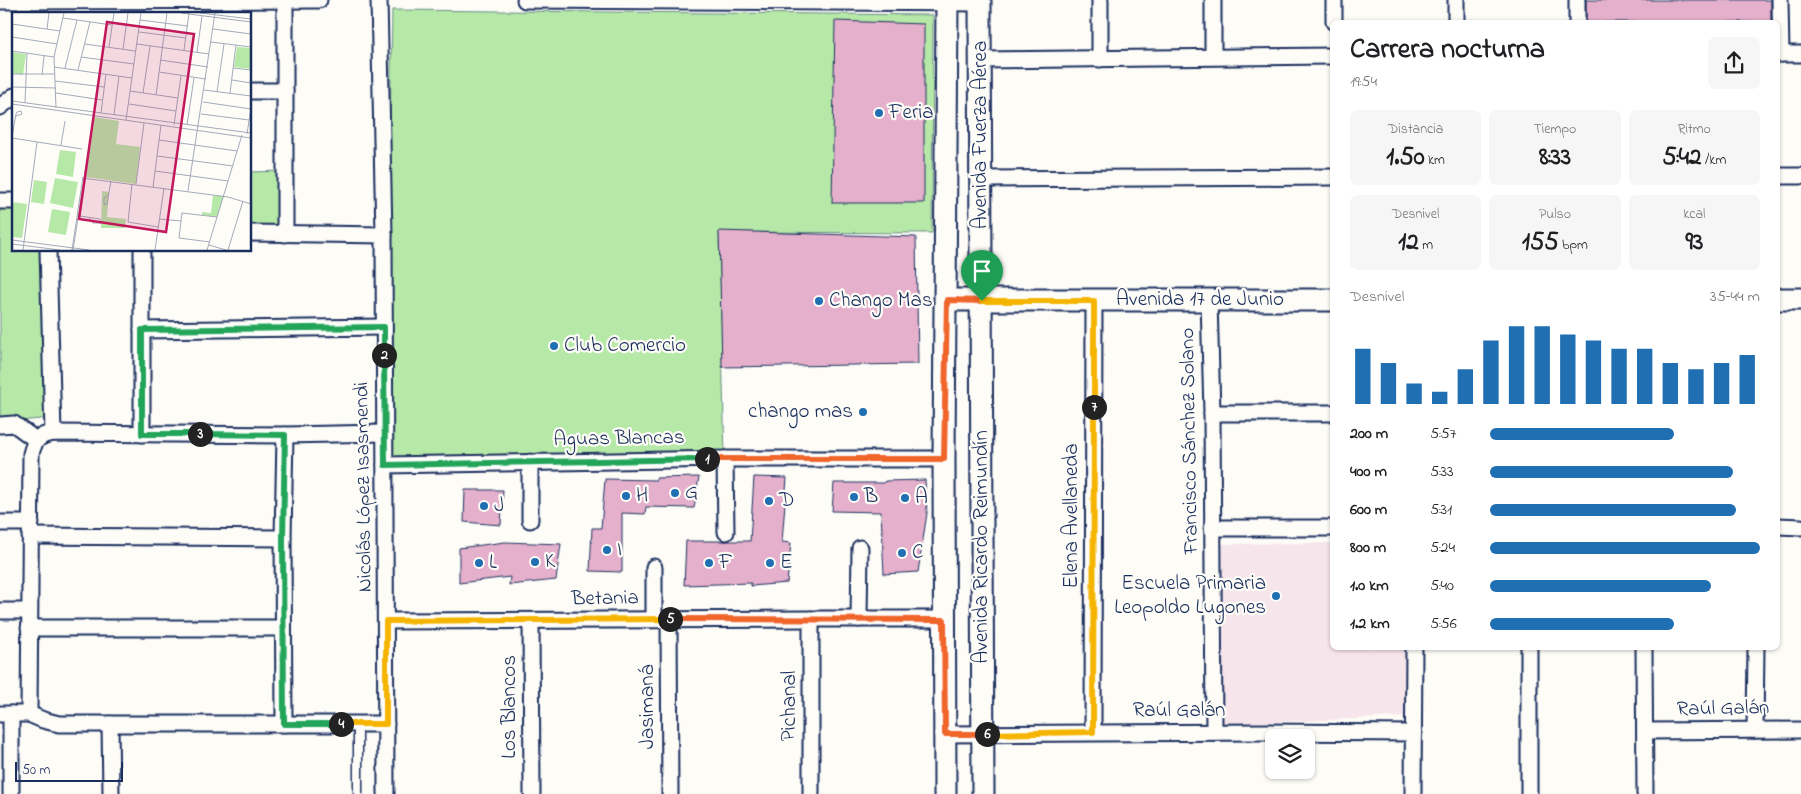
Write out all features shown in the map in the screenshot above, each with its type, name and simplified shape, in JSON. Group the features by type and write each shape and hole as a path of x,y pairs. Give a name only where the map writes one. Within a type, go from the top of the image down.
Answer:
{"street":[{"path":"0,1 30,5 319,0"},
{"name":"Nicolás López Isasmendi","path":"379,0 384,235 386,794"},
{"path":"525,0 980,2"},
{"path":"1100,0 1100,59"},
{"path":"1213,0 1213,56"},
{"path":"1334,0 1334,20"},
{"path":"1456,0 1456,20"},
{"path":"1577,0 1577,20"},
{"path":"1780,0 1780,20"},
{"path":"285,1 285,234"},
{"name":"Avenida Ricardo Reimundín","path":"945,794 944,459 947,300 947,1"},
{"name":"Avenida Fuerza Aérea","path":"980,2 982,301"},
{"path":"1780,54 1801,54"},
{"path":"980,60 1330,56"},
{"path":"251,91 285,91"},
{"path":"0,107 12,98"},
{"path":"1780,176 1801,176"},
{"path":"981,179 1330,177"},
{"path":"251,230 285,234 384,235"},
{"path":"48,251 52,433"},
{"path":"142,251 142,434"},
{"path":"1780,299 1801,299"},
{"name":"Avenida 17 de Junio","path":"947,300 1330,300"},
{"name":"Francisco Sánchez Solano","path":"1209,300 1212,414 1214,732"},
{"name":"Avenida Ricardo Reimundín","path":"982,301 983,794"},
{"name":"Elena Avellaneda","path":"1093,732 1094,301"},
{"path":"142,330 384,327"},
{"path":"1212,414 1330,414"},
{"path":"0,424 14,424 36,440"},
{"path":"28,714 31,454 36,440 44,434 52,433 285,435 384,433"},
{"path":"284,724 283,538 285,435"},
{"path":"725,459 726,532"},
{"name":"Aguas Blancas","path":"385,465 725,459 944,459"},
{"path":"530,462 530,520"},
{"path":"0,523 30,529 283,538"},
{"path":"1780,526 1801,526"},
{"path":"1212,528 1330,528"},
{"path":"859,619 860,548"},
{"name":"Jasimaná","path":"654,567 661,619 670,794"},
{"path":"0,611 29,611"},
{"name":"Betania","path":"386,621 811,618 944,620"},
{"name":"Pichanal","path":"811,618 811,794"},
{"name":"Los Blancos","path":"531,621 532,794"},
{"path":"29,628 283,628"},
{"path":"1413,794 1414,650"},
{"path":"1529,650 1529,794"},
{"path":"1644,650 1645,794"},
{"path":"1755,730 1756,650"},
{"path":"10,794 6,714 28,714 59,724 386,724"},
{"path":"110,724 111,794"},
{"name":"Raúl Galán","path":"1645,731 1801,730"},
{"name":"Raúl Galán","path":"945,734 1093,732 1414,733"}],"lane":[{"path":"358,724 358,794"}],"shaded area":[{"name":"Escuela Primaria Leopoldo Lugones","path":"1330,543 1330,650 1405,650 1405,717 1220,724 1221,544"}],"green space":[{"name":"Club Comercio","path":"392,10 933,15 932,233 719,232 725,459 385,465"},
{"path":"285,171 282,234 251,235 251,172"},
{"path":"12,203 12,251 55,251 60,417 0,423 0,204"}],"building":[{"path":"1586,0 1771,0 1771,20 1586,20"},
{"name":"Feria","path":"835,21 924,24 924,203 832,203"},
{"name":"Chango Mas","path":"719,231 916,237 918,364 722,367"},
{"path":"699,477 694,508 646,507 645,514 622,513 622,572 590,571 592,528 601,528 605,479 656,480 656,478"},
{"path":"754,477 787,478 782,542 791,543 787,583 751,586 751,583 684,585 686,541 750,541"},
{"path":"925,480 927,513 918,572 884,574 881,512 832,511 834,483 884,483 885,481"},
{"name":"J","path":"465,490 503,490 501,525 464,522"},
{"path":"505,542 561,544 556,580 509,585 510,577 459,583 459,548"}],"place":[{"name":"Feria","path":"879,113"},
{"name":"Chango Mas","path":"819,301"},
{"name":"Club Comercio","path":"554,346"},
{"name":"chango mas","path":"863,412"},
{"name":"G","path":"675,493"},
{"name":"H","path":"626,496"},
{"name":"B","path":"854,497"},
{"name":"A","path":"905,498"},
{"name":"D","path":"769,501"},
{"name":"J","path":"484,506"},
{"name":"I","path":"607,550"},
{"name":"C","path":"902,553"},
{"name":"K","path":"535,562"},
{"name":"L","path":"479,563"},
{"name":"F","path":"709,563"},
{"name":"E","path":"770,563"},
{"name":"Escuela Primaria Leopoldo Lugones","path":"1276,596"}],"route":[{"path":"947,300 982,301 1094,301 1093,732 945,734 944,620 811,618 386,621 386,724 284,724 283,538 285,435 142,434 142,330 384,327 385,465 725,459 944,459 947,300"}]}
